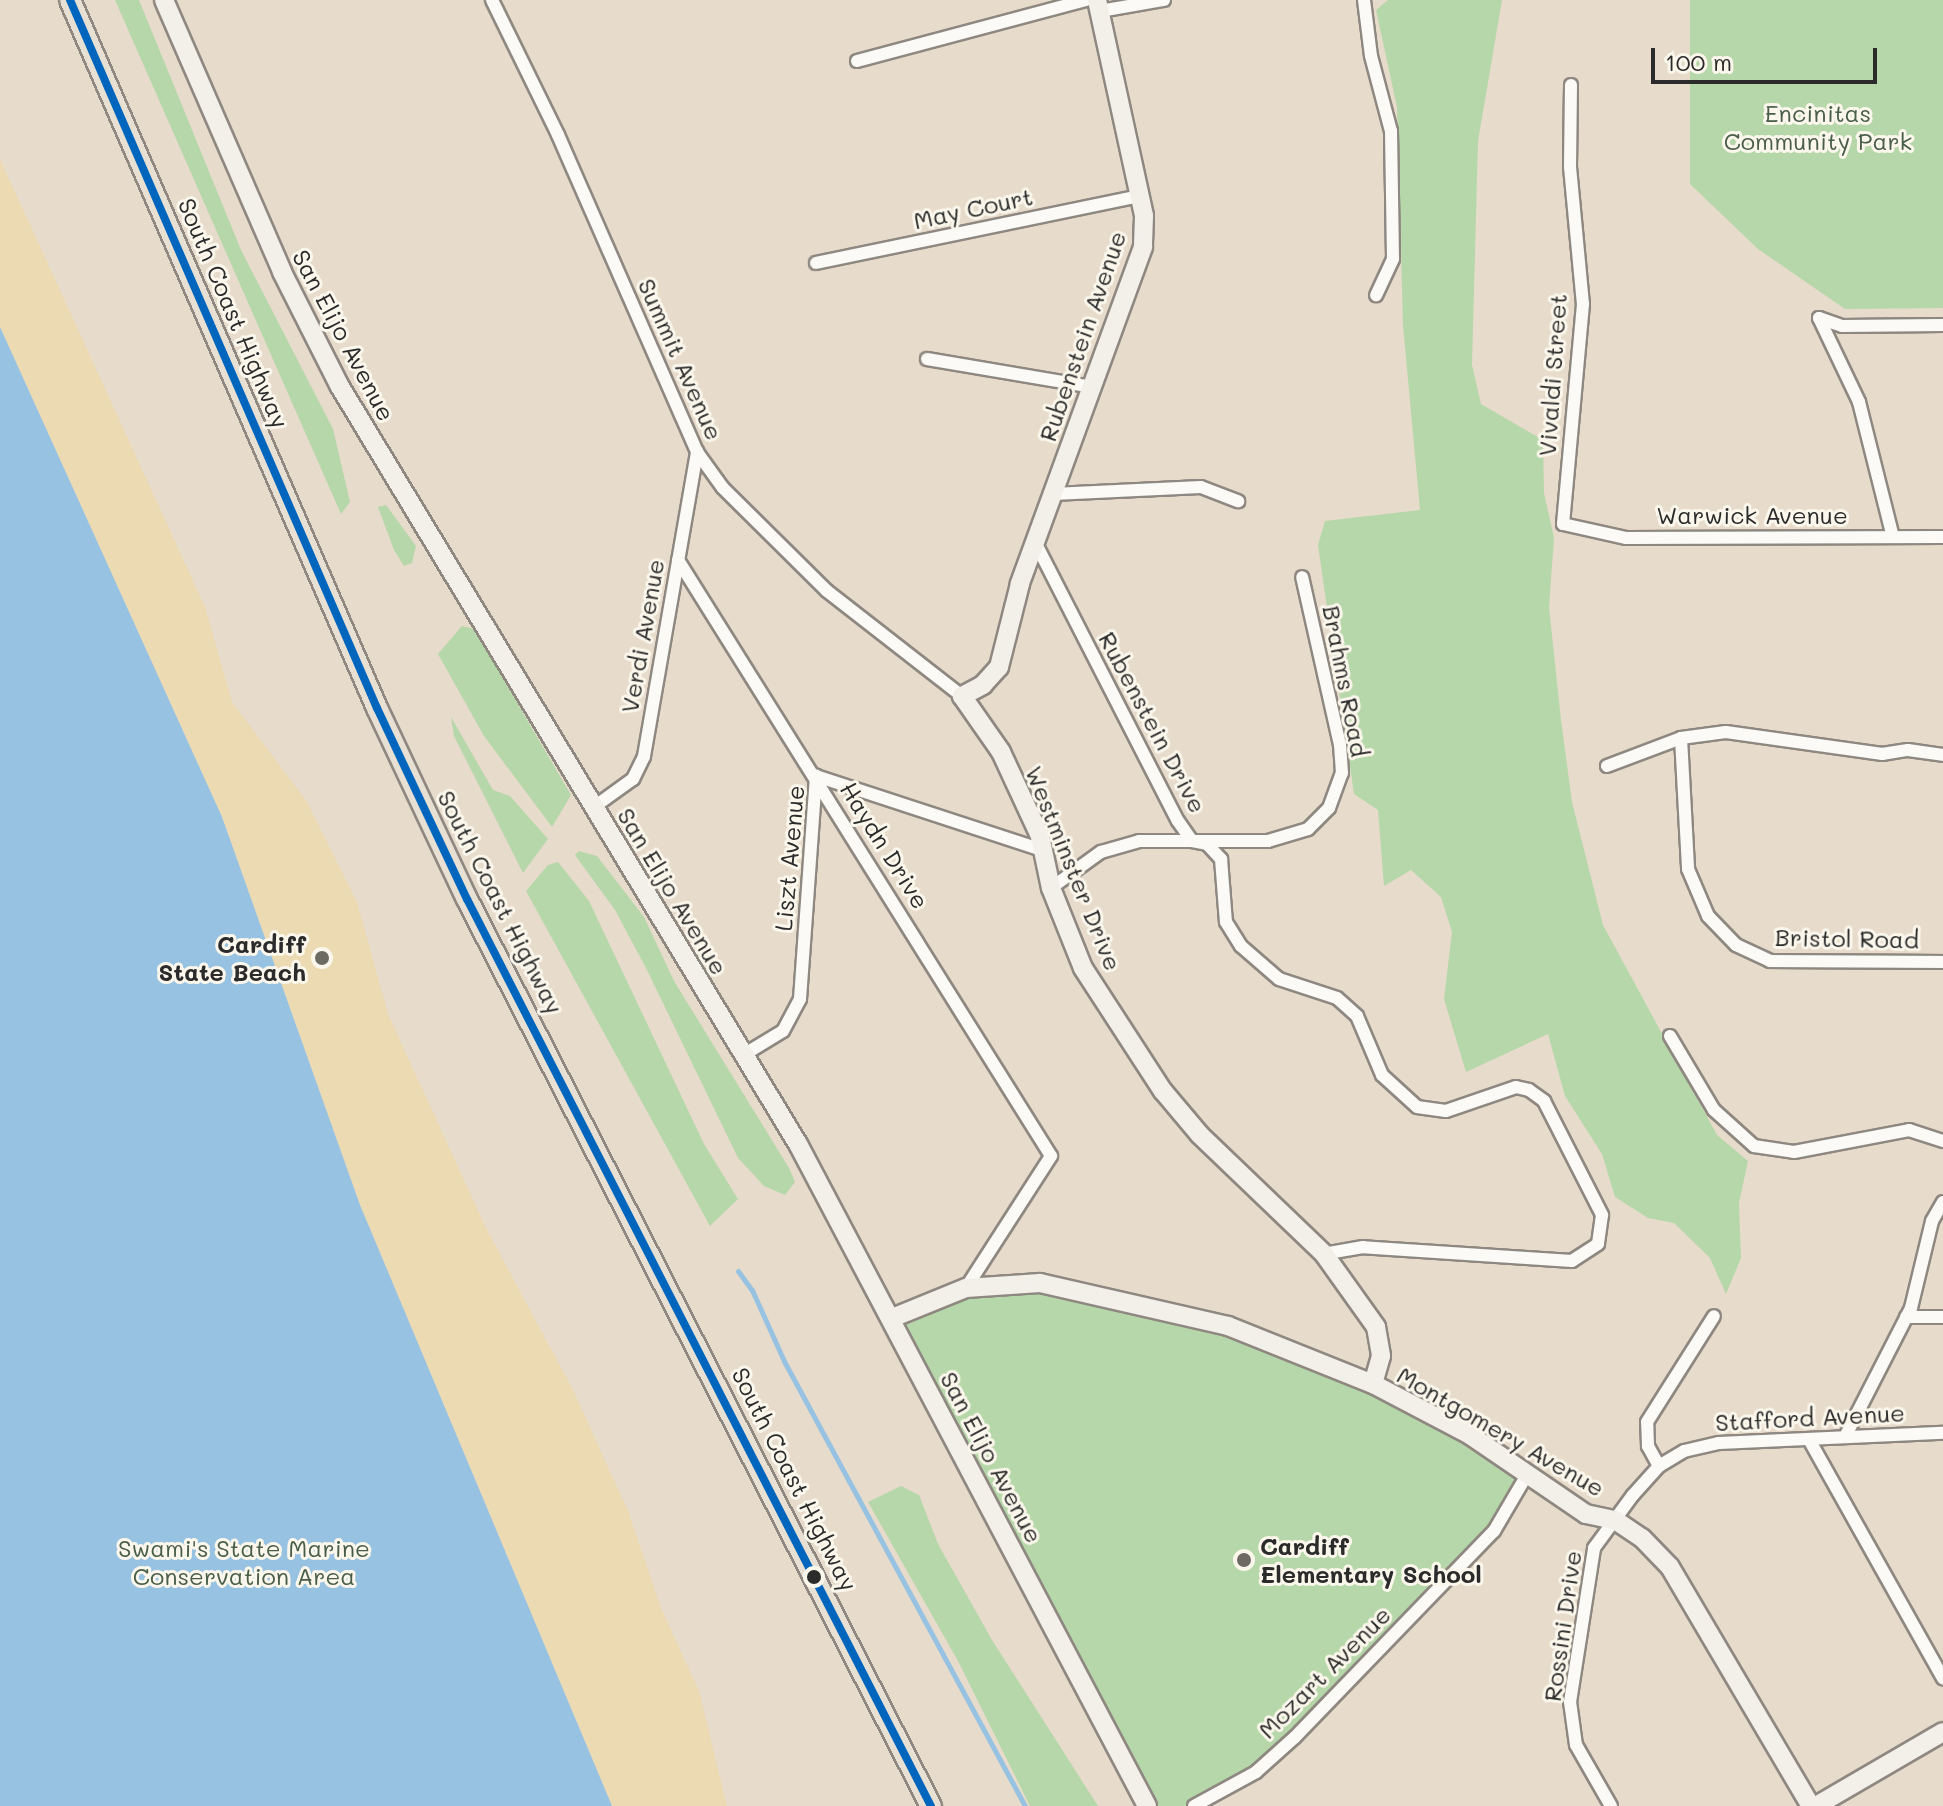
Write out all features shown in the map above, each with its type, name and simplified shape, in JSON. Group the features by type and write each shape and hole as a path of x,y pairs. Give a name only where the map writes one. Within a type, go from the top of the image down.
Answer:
{"main road":[{"name":"South Coast Highway","path":"70,0 377,708 461,886 931,1806"}],"street":[{"name":"San Elijo Avenue","path":"164,0 282,272 339,385 745,1054 892,1318 1147,1806"},
{"name":"Summit Avenue","path":"492,0 558,135 697,452 723,488 827,591 962,696"},
{"path":"857,61 1094,4 1164,0"},
{"path":"1364,0 1371,56 1391,131 1393,259 1376,295"},
{"name":"Rubenstein Avenue","path":"1036,544 1143,247 1139,196 1094,4"},
{"name":"Vivaldi Street","path":"1563,524 1583,304 1570,167 1571,85"},
{"name":"May Court","path":"816,263 1139,196"},
{"path":"1893,537 1859,402 1819,318 1842,326 1943,325"},
{"path":"927,359 1092,387"},
{"name":"Verdi Avenue","path":"594,807 633,779 644,756 697,452"},
{"path":"1053,494 1201,487 1238,501"},
{"name":"Warwick Avenue","path":"1563,524 1626,538 1943,537"},
{"path":"962,696 983,685 999,667 1036,544"},
{"name":"Rubenstein Drive","path":"1036,544 1192,841 1207,844 1221,859 1219,888 1226,922 1241,946 1279,979 1337,998 1357,1016 1382,1075 1401,1096 1417,1107 1446,1111 1525,1087 1544,1101 1602,1215 1598,1244 1572,1261 1363,1247 1324,1254"},
{"name":"Haydn Drive","path":"678,560 1051,1156 966,1288"},
{"name":"Brahms Road","path":"1192,841 1286,838 1321,818 1335,793 1342,773 1340,745 1302,577"},
{"name":"Westminster Drive","path":"962,696 1001,752 1040,836 1040,849 1051,888 1083,968 1163,1091 1200,1135 1324,1254 1376,1327 1381,1356 1373,1384"},
{"path":"1607,766 1681,738 1726,732 1882,754 1908,750 1943,755"},
{"name":"Bristol Road","path":"1681,738 1688,869 1708,916 1736,945 1770,961 1943,962"},
{"name":"Liszt Avenue","path":"745,1054 783,1031 800,999 816,776 1040,849"},
{"path":"1051,888 1101,852 1139,841 1192,841"},
{"path":"1670,1036 1694,1082 1727,1125 1754,1146 1776,1151 1909,1130 1943,1141"},
{"path":"1845,1437 1906,1317 1932,1221 1943,1202"},
{"name":"Montgomery Avenue","path":"892,1318 966,1288 1040,1283 1118,1298 1266,1338 1373,1384 1528,1473 1586,1514 1615,1520 1642,1538 1670,1567 1814,1806"},
{"path":"1659,1466 1648,1446 1647,1422 1714,1316"},
{"path":"1906,1317 1943,1317"},
{"name":"Stafford Avenue","path":"1615,1520 1659,1466 1684,1451 1719,1443 1811,1443 1845,1437 1943,1433"},
{"path":"1811,1443 1943,1678"},
{"name":"Mozart Avenue","path":"1194,1806 1256,1772 1295,1737 1494,1531 1528,1473"},
{"name":"Rossini Drive","path":"1611,1806 1576,1745 1570,1702 1594,1548 1615,1520"},
{"path":"1814,1806 1943,1732"}],"green space":[{"path":"115,0 139,0 241,250 333,429 350,502 341,514"},
{"path":"1388,0 1502,0 1478,141 1472,365 1481,404 1543,440 1544,493 1554,538 1549,607 1561,720 1572,802 1603,925 1717,1135 1748,1161 1739,1203 1741,1258 1726,1294 1710,1258 1674,1223 1648,1218 1615,1197 1602,1154 1565,1096 1548,1034 1466,1072 1444,999 1452,932 1441,897 1411,870 1384,886 1378,810 1354,794 1318,545 1325,521 1420,510 1403,325 1397,107 1376,10"},
{"name":"Encinitas Community Park","path":"1690,0 1943,0 1943,308 1845,309 1758,249 1690,184"},
{"path":"386,505 416,546 412,563 404,566 394,550 378,507"},
{"path":"462,626 474,629 571,795 552,827 484,736 438,654"},
{"path":"451,717 493,790 510,796 548,839 523,873 454,736"},
{"path":"579,851 597,856 644,917 674,981 789,1168 795,1182 785,1195 764,1186 738,1158 646,968 615,910 575,855"},
{"path":"558,862 589,901 704,1144 738,1199 710,1226 526,891 548,865"},
{"name":"Cardiff Elementary School","path":"1048,1285 1325,1362 1526,1473 1511,1504 1296,1737 1198,1806 1147,1806 891,1318 919,1304"},
{"path":"901,1486 919,1495 938,1544 992,1640 1098,1806 1030,1806 958,1661 868,1502"}],"sand":[{"name":"Cardiff State Beach","path":"0,159 205,607 232,702 307,802 357,902 388,1014 487,1230 572,1388 628,1511 661,1608 699,1691 727,1806 612,1806 360,1205 222,817 0,327"}],"water":[{"name":"Swami's State Marine Conservation Area","path":"0,327 222,817 360,1205 612,1806 0,1806"}],"waterway":[{"path":"738,1271 752,1290 785,1363 1025,1806"}],"transit line":[{"path":"70,0 377,708 467,899 931,1806"}],"place":[{"name":"Cardiff State Beach","path":"322,958"},
{"name":"Cardiff Elementary School","path":"1244,1560"}]}
